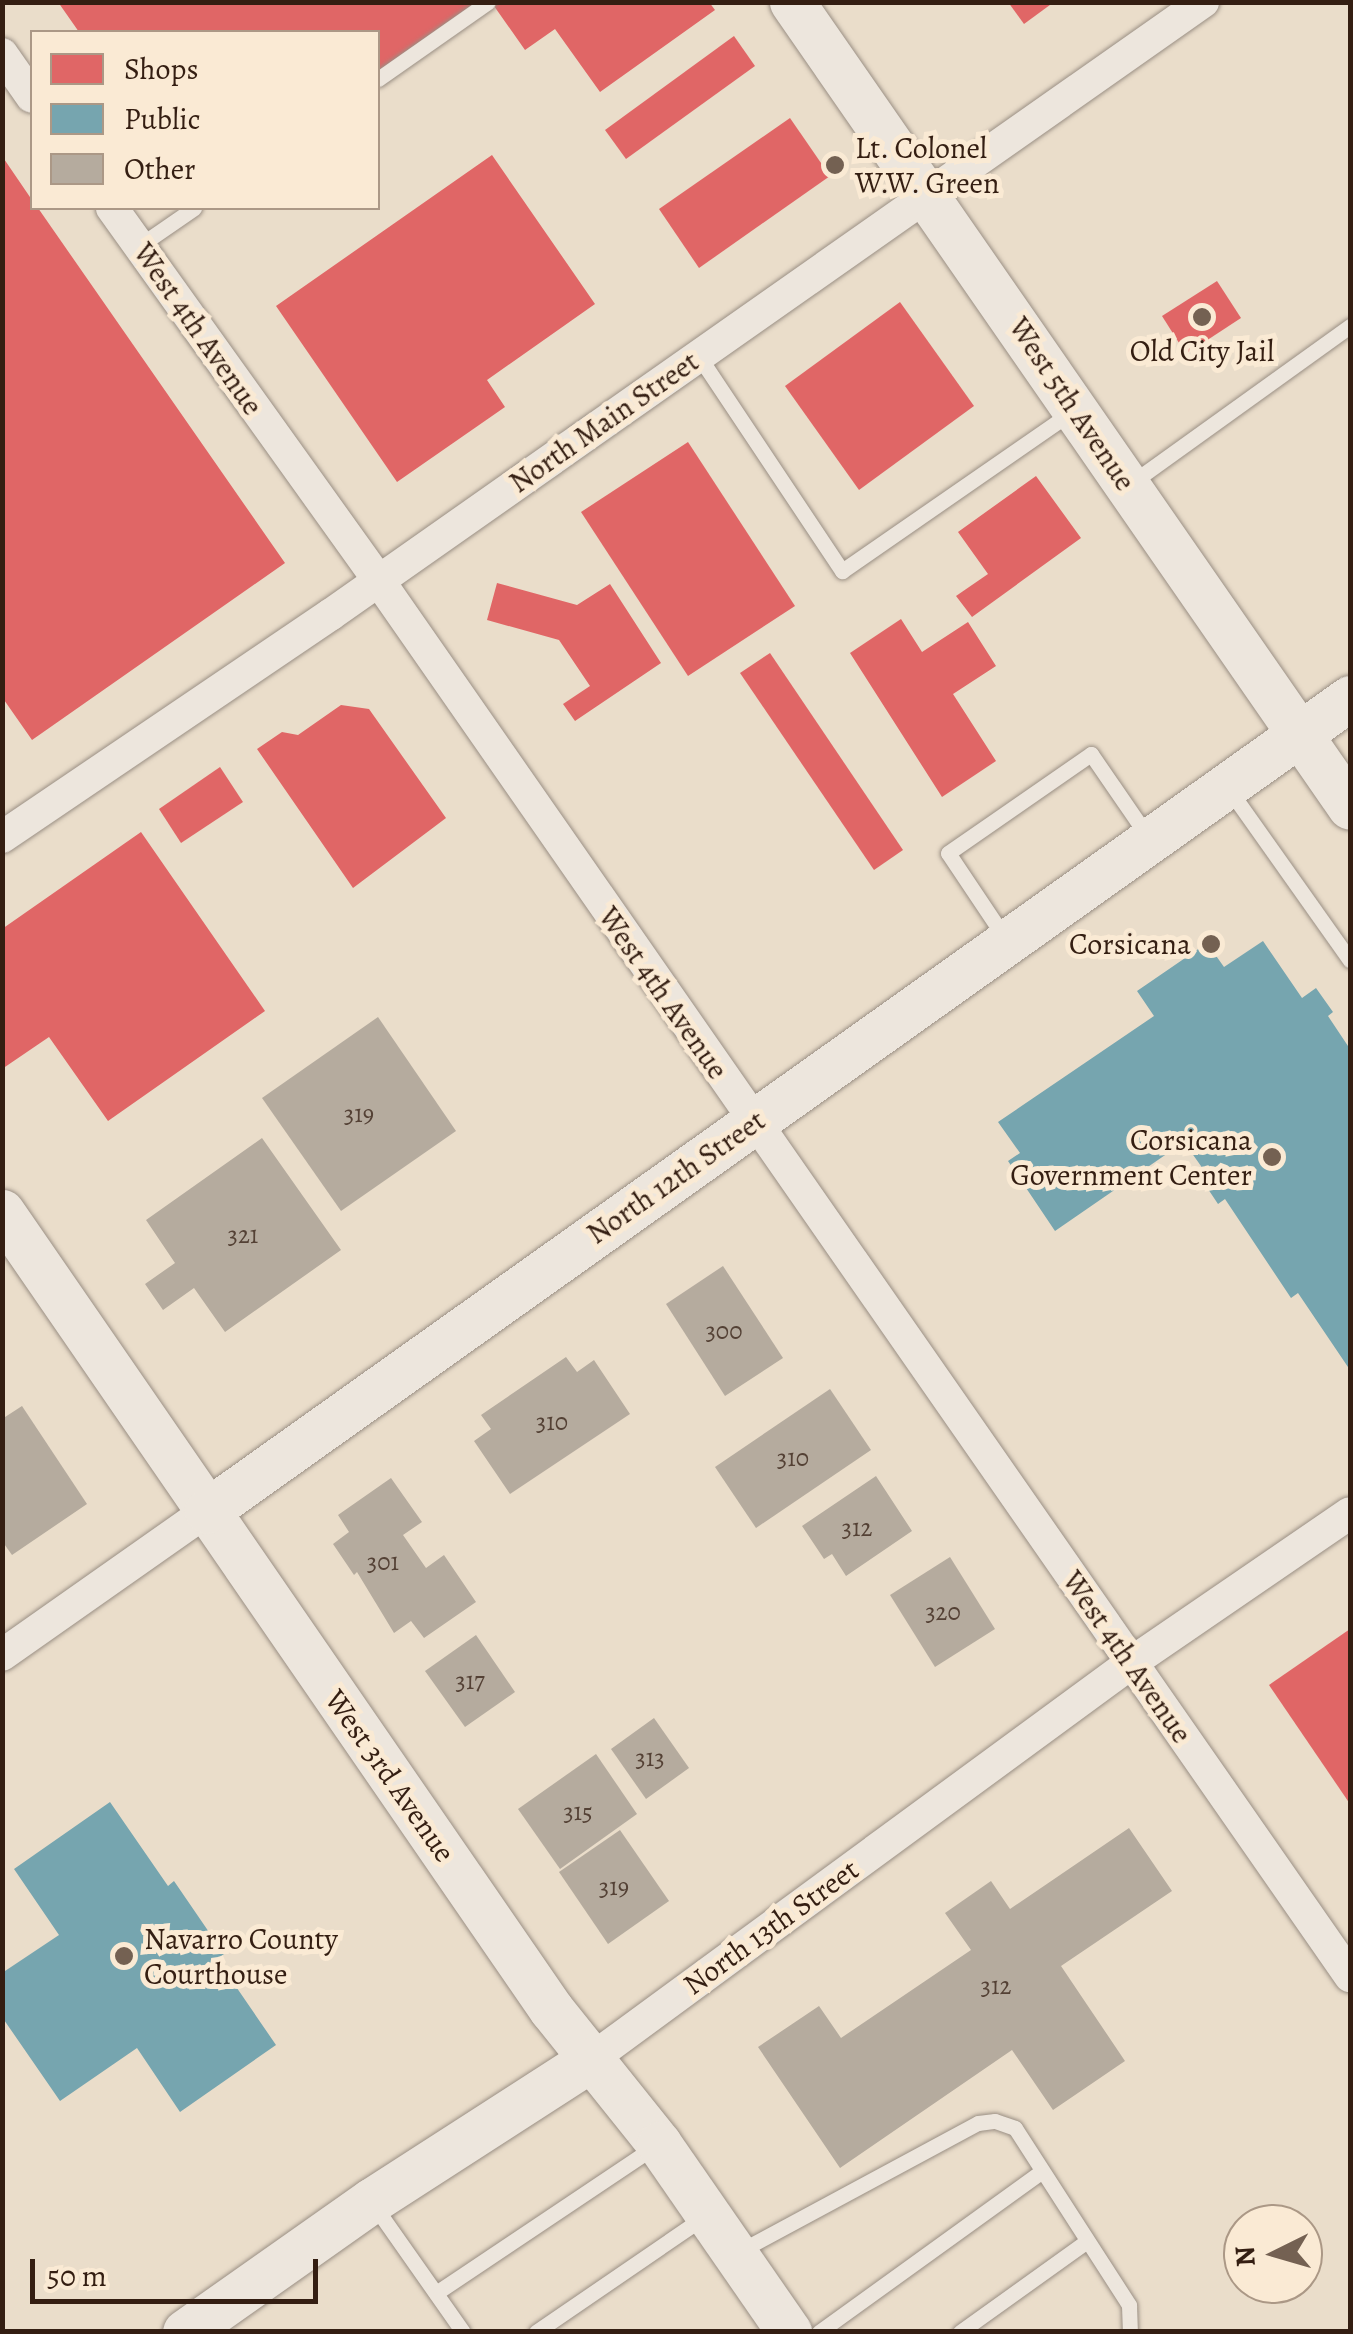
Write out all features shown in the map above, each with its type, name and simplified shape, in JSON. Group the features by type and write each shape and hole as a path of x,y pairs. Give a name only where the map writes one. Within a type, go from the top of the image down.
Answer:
{"street":[{"name":"West 5th Avenue","path":"792,2 928,192 1350,807"},
{"name":"North Main Street","path":"2,837 379,581 1203,2"},
{"path":"2,54 30,93"},
{"name":"West 4th Avenue","path":"113,210 379,581 1350,1976"},
{"name":"North 12th Street","path":"2,1655 1350,698"},
{"name":"West 3rd Avenue","path":"2,1212 590,2060 659,2144 789,2332"},
{"name":"North 13th Street","path":"185,2332 371,2201 590,2060 1131,1663 1350,1513"}],"lane":[{"path":"380,79 488,2"},
{"path":"139,246 191,210"},
{"path":"1127,486 1350,326"},
{"path":"698,355 842,571 1075,410"},
{"path":"1008,941 948,854 1091,754 1150,840"},
{"path":"1227,786 1350,960"},
{"path":"734,2254 978,2123 996,2121 1014,2128 1129,2305 1130,2332"},
{"path":"436,2293 659,2144"},
{"path":"819,2332 1042,2171"},
{"path":"371,2201 463,2332"},
{"path":"536,2332 708,2215"},
{"path":"960,2332 1087,2241"}],"building: Shops":[{"path":"58,2 476,2 380,70 380,30 78,30"},
{"path":"499,2 709,2 715,10 600,92 555,29 525,50 494,6"},
{"path":"1008,2 1054,2 1024,24"},
{"path":"734,36 755,66 626,159 605,130"},
{"path":"790,118 830,176 699,268 659,209"},
{"path":"492,155 595,304 487,380 505,407 397,482 276,306"},
{"path":"2,156 30,197 30,210 39,210 285,563 32,740 2,697"},
{"name":"Old City Jail","path":"1217,281 1241,318 1186,354 1162,316"},
{"path":"900,302 974,406 859,490 785,386"},
{"path":"688,442 795,606 688,676 581,512"},
{"path":"1036,476 1081,538 972,617 956,596 988,574 958,532"},
{"path":"497,583 577,605 610,584 661,663 575,721 563,704 590,686 559,640 487,620"},
{"path":"901,619 922,652 968,622 996,666 953,694 996,761 942,797 850,653"},
{"path":"770,653 903,850 874,870 740,673"},
{"path":"341,705 369,709 446,818 353,888 257,749 282,732 298,735"},
{"path":"220,767 243,802 181,843 159,809"},
{"path":"141,832 265,1011 108,1121 49,1037 2,1069 2,929"},
{"path":"1350,1629 1350,1804 1269,1685"}],"building: Public":[{"name":"Corsicana Government Center","path":"1263,941 1302,998 1316,988 1333,1012 1328,1016 1350,1049 1350,1370 1298,1293 1291,1298 1225,1199 1218,1204 1202,1180 1208,1176 1184,1142 1055,1231 1008,1161 1020,1153 998,1122 1154,1016 1137,991 1207,943 1224,967"},
{"name":"Navarro County Courthouse","path":"110,1802 168,1886 174,1881 224,1954 217,1959 276,2045 180,2112 137,2048 60,2101 2,2017 2,1973 59,1935 14,1869"}],"building: Other":[{"path":"378,1017 456,1131 341,1211 262,1098"},
{"path":"262,1138 341,1250 225,1332 194,1288 163,1310 145,1284 175,1263 146,1220"},
{"path":"723,1266 783,1358 725,1396 666,1304"},
{"path":"566,1357 577,1372 594,1360 630,1414 510,1494 474,1441 491,1429 481,1415"},
{"path":"830,1389 871,1450 756,1528 715,1467"},
{"path":"22,1406 87,1504 12,1555 2,1541 2,1419"},
{"path":"876,1476 912,1531 846,1576 832,1554 824,1559 802,1526"},
{"path":"391,1478 422,1522 403,1535 426,1568 444,1555 476,1602 424,1638 411,1621 394,1633 357,1572 354,1575 333,1544 349,1532 338,1515"},
{"path":"950,1557 995,1629 935,1667 890,1595"},
{"path":"476,1635 515,1692 465,1727 425,1671"},
{"path":"654,1718 689,1768 646,1799 611,1749"},
{"path":"596,1754 637,1814 560,1869 518,1809"},
{"path":"1129,1828 1172,1891 1061,1966 1125,2061 1053,2110 1012,2050 840,2168 758,2047 819,2006 841,2038 971,1950 945,1913 991,1881 1010,1909"},
{"path":"620,1830 669,1901 608,1944 559,1872"}],"place":[{"name":"Lt. Colonel W.W. Green","path":"835,165"},
{"name":"Old City Jail","path":"1202,317"},
{"name":"Corsicana","path":"1211,944"},
{"name":"Corsicana Government Center","path":"1272,1157"},
{"name":"Navarro County Courthouse","path":"124,1956"}]}
